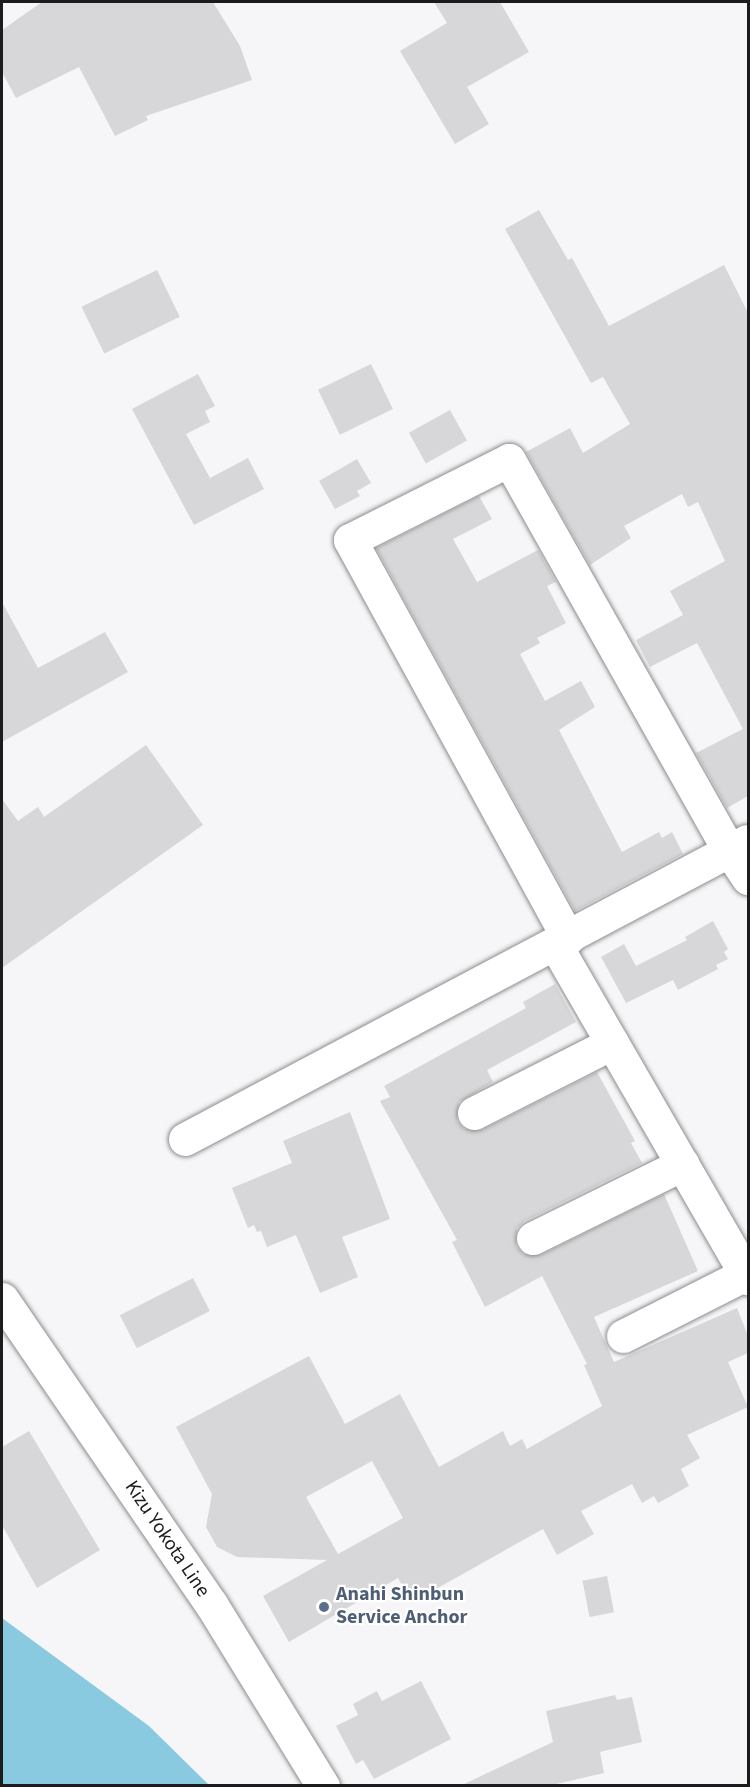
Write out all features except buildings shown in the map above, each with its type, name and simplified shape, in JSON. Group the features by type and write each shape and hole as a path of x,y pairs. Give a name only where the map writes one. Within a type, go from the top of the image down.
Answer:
{"street":[{"path":"623,1336 747,1276 612,1043 562,941 350,540 509,460 739,845 748,878"},
{"path":"185,1139 562,941 739,845"},
{"path":"474,1113 612,1043"},
{"path":"533,1238 683,1164"},
{"name":"Kizu Yokota Line","path":"2,1299 210,1604 323,1785"}],"water":[{"path":"2,1618 149,1726 209,1785 2,1785"}],"place":[{"name":"Anahi Shinbun Service Anchor","path":"324,1607"}]}
